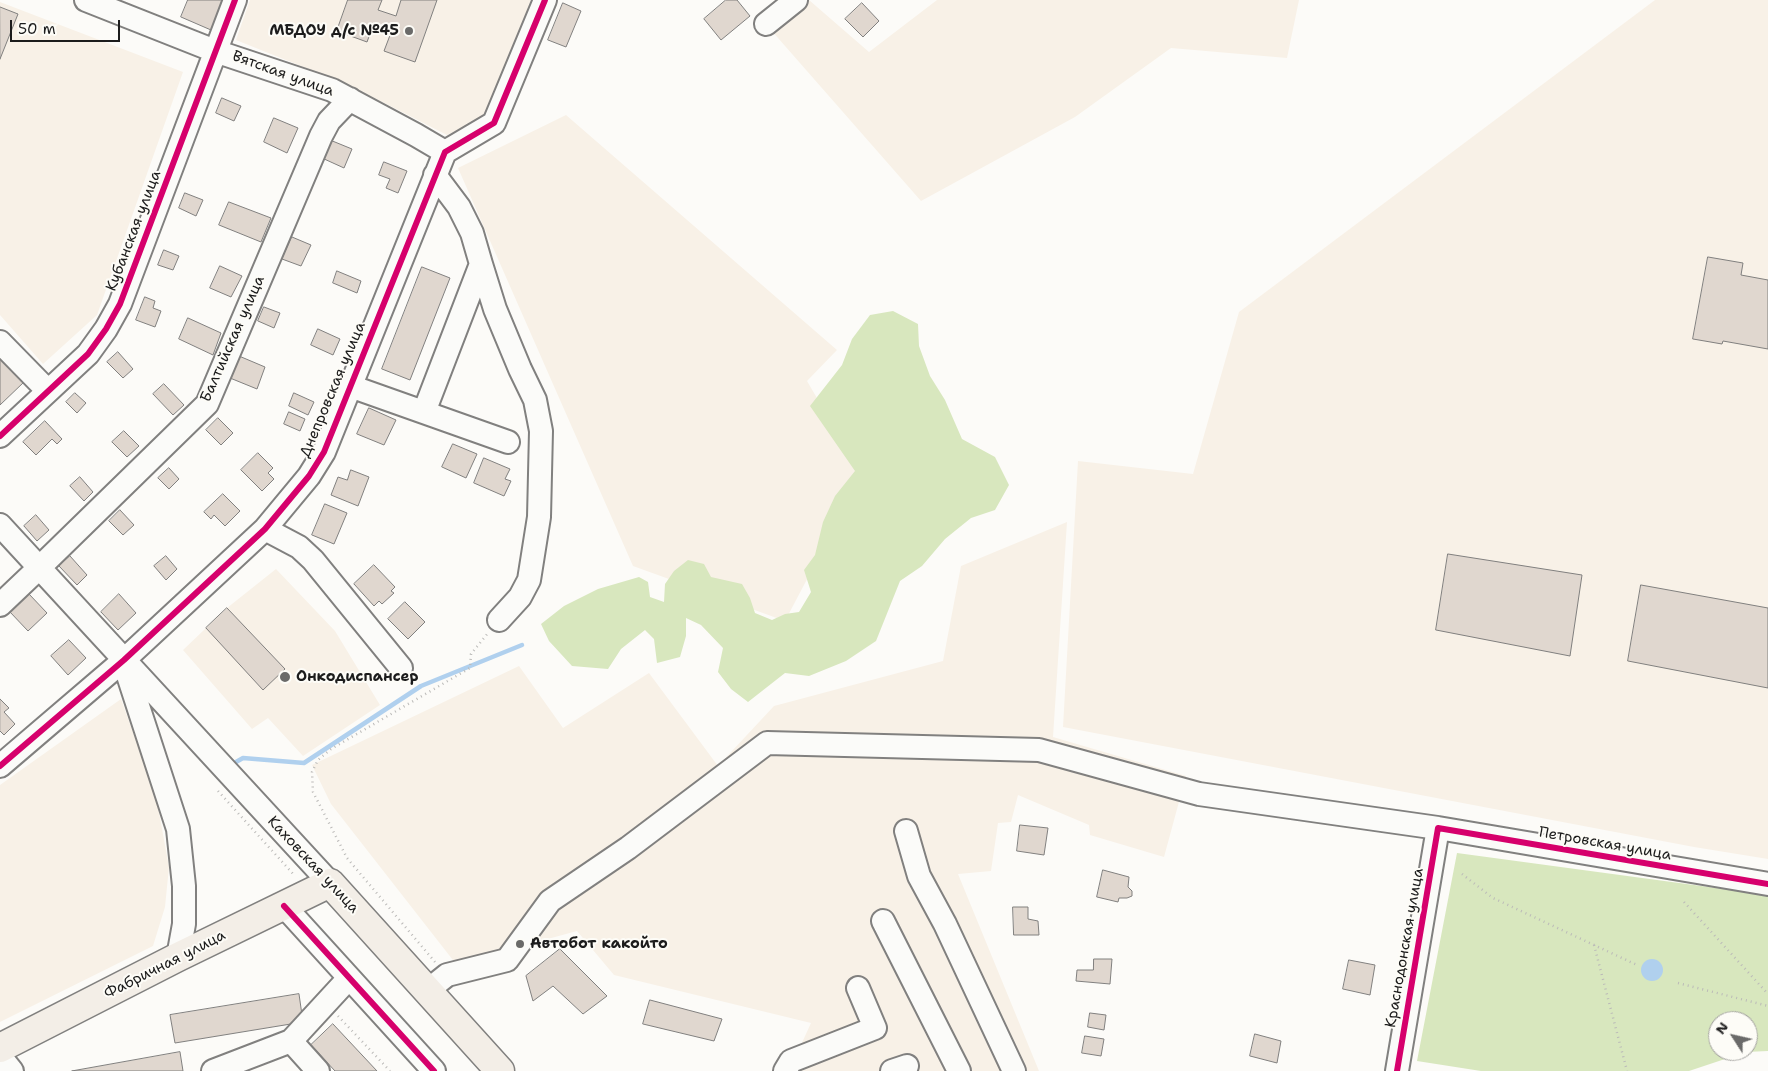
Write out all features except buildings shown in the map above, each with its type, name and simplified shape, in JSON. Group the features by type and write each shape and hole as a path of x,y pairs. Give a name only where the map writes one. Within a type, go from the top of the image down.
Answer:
{"main road":[{"name":"Каховская улица","path":"330,883 437,983 500,1071"},
{"name":"Фабричная улица","path":"0,1048 178,957 330,883"}],"street":[{"name":"Вятская улица","path":"86,0 215,50 317,84 350,99 445,152"},
{"name":"Кубанская улица","path":"0,436 88,354 106,329 120,304 235,0"},
{"path":"445,152 494,123 545,0"},
{"path":"766,24 796,0"},
{"name":"Балтийская улица","path":"0,605 207,404 321,136 329,122 350,99"},
{"name":"Днепровская улица","path":"0,766 124,660 265,529 309,476 324,452 445,152"},
{"path":"435,175 458,207 472,233 495,309 535,400 541,431 539,517 529,580 520,596 499,620"},
{"path":"424,412 481,264"},
{"path":"0,342 48,392"},
{"name":"Днепровская улица","path":"350,386 508,442"},
{"path":"0,525 124,660 178,829 184,886 184,924 178,957"},
{"path":"265,529 299,547 313,560 401,668"},
{"name":"Каховская улица","path":"124,660 330,883"},
{"name":"Петровская улица","path":"437,983 507,960 550,901 628,848 768,743 1040,750 1199,794 1438,828 1768,884"},
{"name":"Краснодонская улица","path":"1396,1071 1438,828"},
{"path":"906,831 919,876 945,924 1014,1071"},
{"path":"284,906 434,1071"},
{"path":"883,921 959,1071"},
{"path":"214,1071 291,1041 349,978"},
{"path":"785,1071 791,1061 875,1028 858,988"},
{"path":"291,1041 318,1071"},
{"path":"0,1056 12,1071"}],"path":[{"path":"437,983 347,858 313,792 312,772 318,760 331,749 470,668 471,654 499,620"},
{"path":"1462,874 1493,898 1638,965"},
{"path":"1684,902 1768,994"},
{"path":"1594,944 1627,1071"},
{"path":"1678,983 1768,1006"},
{"path":"326,1003 390,1071"}],"shaded area":[{"path":"250,0 531,0 490,115 447,135 351,86 236,40"},
{"path":"803,0 809,0 869,52 937,0 1299,0 1287,58 1171,48 1075,117 921,201 771,30"},
{"path":"1655,0 1768,0 1768,859 1694,847 1063,727 1078,461 1193,474 1239,312"},
{"path":"0,2 183,72 97,315 43,364 0,315"},
{"path":"566,115 837,350 807,381 862,475 785,621 633,566 458,168"},
{"path":"1067,522 1053,737 1186,776 1164,857 1090,835 1089,825 1018,795 1011,822 998,823 991,871 958,874 1039,1071 789,1071 811,1023 614,975 577,931 456,964 331,804 312,765 519,666 563,728 649,673 718,766 774,706 943,661 961,566"},
{"name":"Онкодиспансер","path":"276,569 335,631 380,705 303,756 268,718 252,729 183,650 227,608"},
{"path":"121,699 156,796 169,867 165,907 153,946 0,1022 0,785"}],"green space":[{"path":"893,311 918,324 919,346 930,376 945,400 962,439 995,457 1009,485 995,510 971,518 945,539 922,566 900,581 876,641 846,661 809,676 785,673 748,702 731,689 718,672 723,648 701,625 686,618 686,636 680,657 657,663 654,639 645,630 621,649 608,669 572,666 549,641 541,624 564,606 598,589 639,577 648,582 650,597 664,602 665,584 674,571 688,560 704,564 711,577 742,584 750,598 755,613 772,620 785,614 799,612 811,592 804,570 815,555 823,522 835,496 855,471 810,406 842,365 852,339 870,315"},
{"path":"1457,853 1768,895 1768,1051 1758,1051 1758,1011 1708,1011 1708,1061 1719,1061 1689,1071 1481,1071 1417,1061"}],"water":[{"path":"1652,959 1660,962 1663,970 1660,978 1652,981 1644,978 1641,970 1644,962"}],"waterway":[{"path":"236,762 243,758 304,763 421,686 522,645"}],"cycle path":[{"path":"0,436 88,354 106,329 120,304 235,0"},
{"path":"0,766 124,660 265,529 309,476 324,452 445,152 494,123 545,0"},
{"path":"1397,1071 1438,828 1768,884"},
{"path":"284,906 434,1071"}],"place":[{"name":"МБДОУ д/с №45","path":"409,31"},
{"name":"Онкодиспансер","path":"285,677"},
{"name":"Автобот какойто","path":"520,944"}]}
